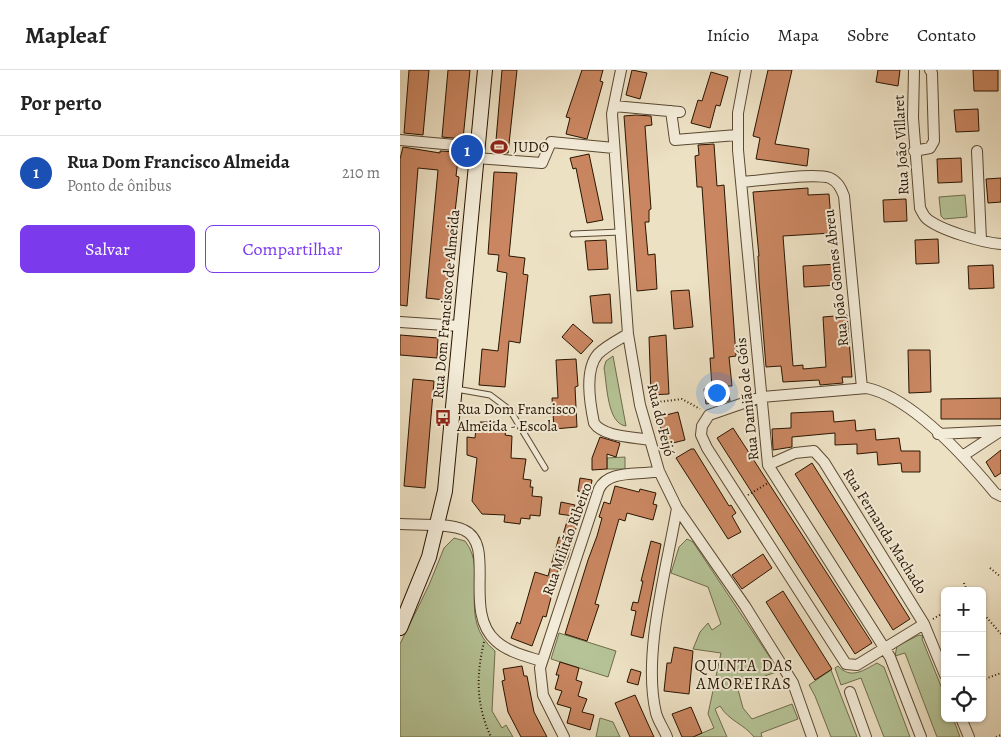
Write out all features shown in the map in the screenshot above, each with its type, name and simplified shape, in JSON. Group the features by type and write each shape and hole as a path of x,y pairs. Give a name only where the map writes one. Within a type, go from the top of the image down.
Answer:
{"main road":[{"name":"Rua Dom Francisco de Almeida","path":"400,628 425,569 438,526 445,491 485,70"},
{"name":"Rua Dom Francisco de Almeida","path":"400,612 425,569"}],"street":[{"name":"Rua do Feijó","path":"621,70 614,106 614,148 628,334 640,405 658,471 677,508 745,606 793,683 812,737"},
{"name":"Rua Damião de Góis","path":"746,70 738,113 737,135 768,464 775,478 885,648 921,737"},
{"name":"Rua João Villaret","path":"914,70 914,151 918,199 925,217 934,223 981,240 1001,244"},
{"path":"914,151 930,148 934,141 932,73 930,70"},
{"path":"614,106 676,112 675,140 737,135"},
{"path":"400,140 542,163 551,142 614,148"},
{"path":"977,151 981,240"},
{"name":"Rua João Gomes Abreu","path":"741,182 822,176 836,181 841,187 844,196 862,388"},
{"path":"400,322 460,326"},
{"path":"628,334 605,348 593,362 590,376 594,423 596,427 605,431 650,440"},
{"path":"924,624 857,665 852,666 842,660 701,435 702,426 709,416 761,397 862,388 883,392 896,398 964,455 995,493 1001,496"},
{"path":"938,434 1000,431"},
{"path":"964,455 1000,431"},
{"name":"Rua Fernanda Machado","path":"768,464 795,453 814,450 824,462 924,624 941,664"},
{"name":"Rua Militão Ribeiro","path":"541,661 602,483 617,475 638,475 658,471"},
{"path":"667,737 656,713 652,678 655,629 677,508"},
{"path":"400,524 464,529 474,537 478,545 479,608 481,620 487,631 505,647 541,661 542,690 564,737"},
{"path":"850,692 866,737"},
{"path":"963,722 969,737"}],"lane":[{"path":"573,234 620,232"},
{"path":"455,389 490,395 510,410 545,468"}],"path":[{"path":"640,405 682,399 709,416"},
{"path":"740,500 775,478"},
{"path":"990,568 1001,577"},
{"path":"964,582 966,587"},
{"path":"924,624 941,614"},
{"path":"986,617 1001,634"},
{"path":"487,631 479,664 477,688 486,726 491,737"},
{"path":"986,679 1001,674"},
{"path":"996,737 1001,735"}],"green space":[{"path":"965,195 967,217 944,219 941,216 939,197"},
{"path":"613,356 626,426 620,424 615,418 609,402 604,368 606,361"},
{"path":"625,457 625,469 607,469 607,458"},
{"path":"454,538 465,541 472,553 475,567 475,610 477,624 483,638 495,651 492,711 502,728 506,725 513,737 400,737 400,644 429,585 444,548"},
{"path":"687,539 693,542 779,671 737,686 743,708 752,719 792,704 798,719 761,733 762,737 754,737 720,706 715,709 727,737 693,737 714,728 708,714 721,653 693,649 700,632 708,623 712,630 721,624 708,587 671,573 679,547"},
{"path":"559,633 616,651 608,677 551,659"},
{"path":"919,635 923,636 922,639 941,686 941,722 954,722 960,737 937,737 905,653 895,656 897,646"},
{"path":"877,663 884,667 910,737 884,737 861,678 841,685 835,668 838,666 843,670 853,673 862,671"},
{"path":"831,670 857,737 831,737 809,685"},
{"path":"600,718 613,722 620,737 596,737"}],"building":[{"path":"409,70 429,70 423,135 404,133"},
{"path":"448,70 470,70 463,139 442,137"},
{"path":"502,70 517,70 508,153 495,152"},
{"path":"582,70 603,70 600,81 603,82 587,139 566,134 570,118 566,117"},
{"path":"632,70 647,73 640,99 626,95"},
{"path":"768,70 792,70 775,144 809,149 807,166 756,159 760,138 753,136"},
{"path":"878,70 900,70 898,86 876,82"},
{"path":"973,70 998,70 998,91 974,91"},
{"path":"711,72 728,77 720,106 716,105 710,128 691,123 698,100 702,101"},
{"path":"978,109 979,131 956,132 954,110"},
{"path":"624,116 651,116 652,125 645,126 651,209 649,210 649,222 645,222 648,255 655,254 657,289 637,291"},
{"path":"714,144 717,186 724,185 736,356 729,357 732,386 728,386 730,401 706,404 704,389 712,388 710,358 714,358 702,187 697,187 695,156 699,155 698,145"},
{"path":"403,147 440,153 440,151 459,152 456,176 459,177 445,300 426,298 438,170 418,168 407,306 400,305 400,159"},
{"path":"589,154 603,220 587,223 576,168 573,169 570,158"},
{"path":"961,158 962,182 938,183 937,159"},
{"path":"494,172 517,173 509,256 525,258 523,274 528,275 520,343 509,341 505,387 479,385 482,349 498,351 507,273 497,271 499,255 488,254"},
{"path":"1001,178 1001,202 988,203 986,179"},
{"path":"808,188 808,195 829,194 832,233 783,236 793,366 803,365 803,369 826,367 823,317 847,315 852,377 842,377 843,383 820,385 819,380 783,382 781,366 766,367 753,192"},
{"path":"906,199 907,221 884,222 883,200"},
{"path":"938,239 939,263 916,264 915,240"},
{"path":"606,240 608,269 588,270 585,241"},
{"path":"838,264 839,285 804,287 803,266"},
{"path":"993,265 994,288 969,289 968,266"},
{"path":"689,290 693,327 674,329 671,291"},
{"path":"610,294 612,323 593,323 590,296"},
{"path":"573,324 593,341 581,354 562,337"},
{"path":"400,335 438,338 437,358 400,355"},
{"path":"666,335 669,394 651,395 649,337"},
{"path":"908,350 930,350 931,392 909,393"},
{"path":"576,359 578,386 575,387 577,427 554,429 552,398 558,398 556,360"},
{"path":"413,379 434,381 425,488 404,486"},
{"path":"1001,398 1001,419 941,419 941,399"},
{"path":"833,411 834,422 855,420 856,431 875,429 876,440 899,438 901,451 920,451 920,472 902,472 901,463 878,465 877,452 857,454 857,444 835,445 835,433 792,437 792,447 773,450 772,429 791,428 791,413"},
{"path":"678,412 685,440 665,445 658,417"},
{"path":"480,422 496,422 496,431 506,431 505,435 512,436 511,458 526,459 523,479 531,480 530,487 533,487 532,496 542,497 540,516 530,515 530,519 521,518 520,524 504,522 505,515 482,514 472,501 477,458 467,455 467,437 475,438 476,428 480,428"},
{"path":"733,428 872,643 855,654 717,438"},
{"path":"600,437 620,443 616,457 607,454 607,469 592,470 592,458"},
{"path":"694,449 729,506 731,505 736,513 732,516 741,532 728,539 676,458"},
{"path":"1001,450 1001,473 995,477 986,462"},
{"path":"812,463 910,619 893,630 795,474"},
{"path":"580,478 592,480 590,493 578,491"},
{"path":"615,486 639,492 640,489 656,493 653,504 657,505 653,520 627,513 625,521 619,519 595,604 599,605 587,641 565,634 597,536 602,518 599,517 604,502 610,504"},
{"path":"561,502 575,505 573,516 559,514"},
{"path":"568,518 578,521 568,557 563,569 559,567 546,617 543,616 532,646 511,638 517,622 520,624 535,572 548,576 559,537 562,538"},
{"path":"651,541 661,544 643,638 631,635 636,611 631,610 633,602 638,603 643,581 641,581"},
{"path":"763,554 772,568 742,589 732,575"},
{"path":"783,591 832,669 815,680 766,602"},
{"path":"674,647 693,651 689,694 664,691 667,663 671,663"},
{"path":"560,662 579,668 576,680 582,682 578,696 587,699 582,712 594,715 590,730 567,723 571,708 557,704 562,691 555,689 559,675 556,675"},
{"path":"522,666 524,676 527,676 534,712 547,737 521,737 508,712 502,681 505,680 503,669"},
{"path":"631,669 641,672 638,685 627,682"},
{"path":"635,695 654,737 630,737 615,703"},
{"path":"691,707 702,733 693,737 682,737 672,714"}],"place":[{"name":"JUDO","path":"499,147"},
{"name":"Rua Dom Francisco Almeida","path":"467,151"},
{"name":"Rua Dom Francisco Almeida - Escola","path":"443,418"}],"district":[{"name":"QUINTA DAS AMOREIRAS","path":"744,674"}]}
